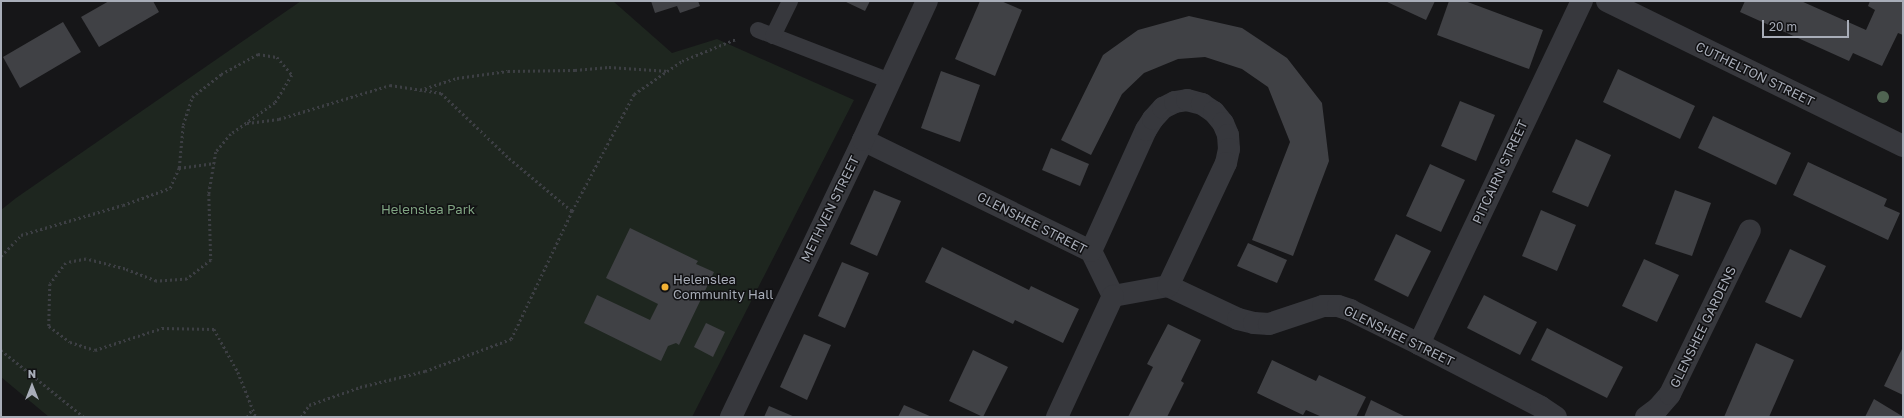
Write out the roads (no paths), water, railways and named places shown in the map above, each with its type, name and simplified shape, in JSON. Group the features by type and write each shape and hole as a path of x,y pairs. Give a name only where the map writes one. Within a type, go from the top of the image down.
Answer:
{"street":[{"name":"METHVEN STREET","path":"731,417 864,140 927,1"},
{"name":"PITCAIRN STREET","path":"1419,344 1582,1"},
{"name":"CUTHELTON STREET","path":"1607,1 1902,143"},
{"path":"1057,417 1113,296 1168,286 1226,164 1229,149 1228,135 1223,123 1214,112 1202,104 1187,100 1175,102 1163,108 1153,119 1146,130 1091,250"},
{"name":"GLENSHEE STREET","path":"864,140 1091,250 1113,296"},
{"name":"GLENSHEE GARDENS","path":"1646,417 1658,408 1670,394 1750,230"},
{"name":"GLENSHEE STREET","path":"1168,286 1238,319 1254,323 1269,324 1323,306 1338,306 1350,310 1541,407 1556,417"}],"lane":[{"path":"773,36 790,1"},
{"path":"758,30 890,81"}],"place":[{"name":"Helenslea Community Hall","path":"665,287"}],"park label":[{"name":"Helenslea Park","path":"428,209"}]}
